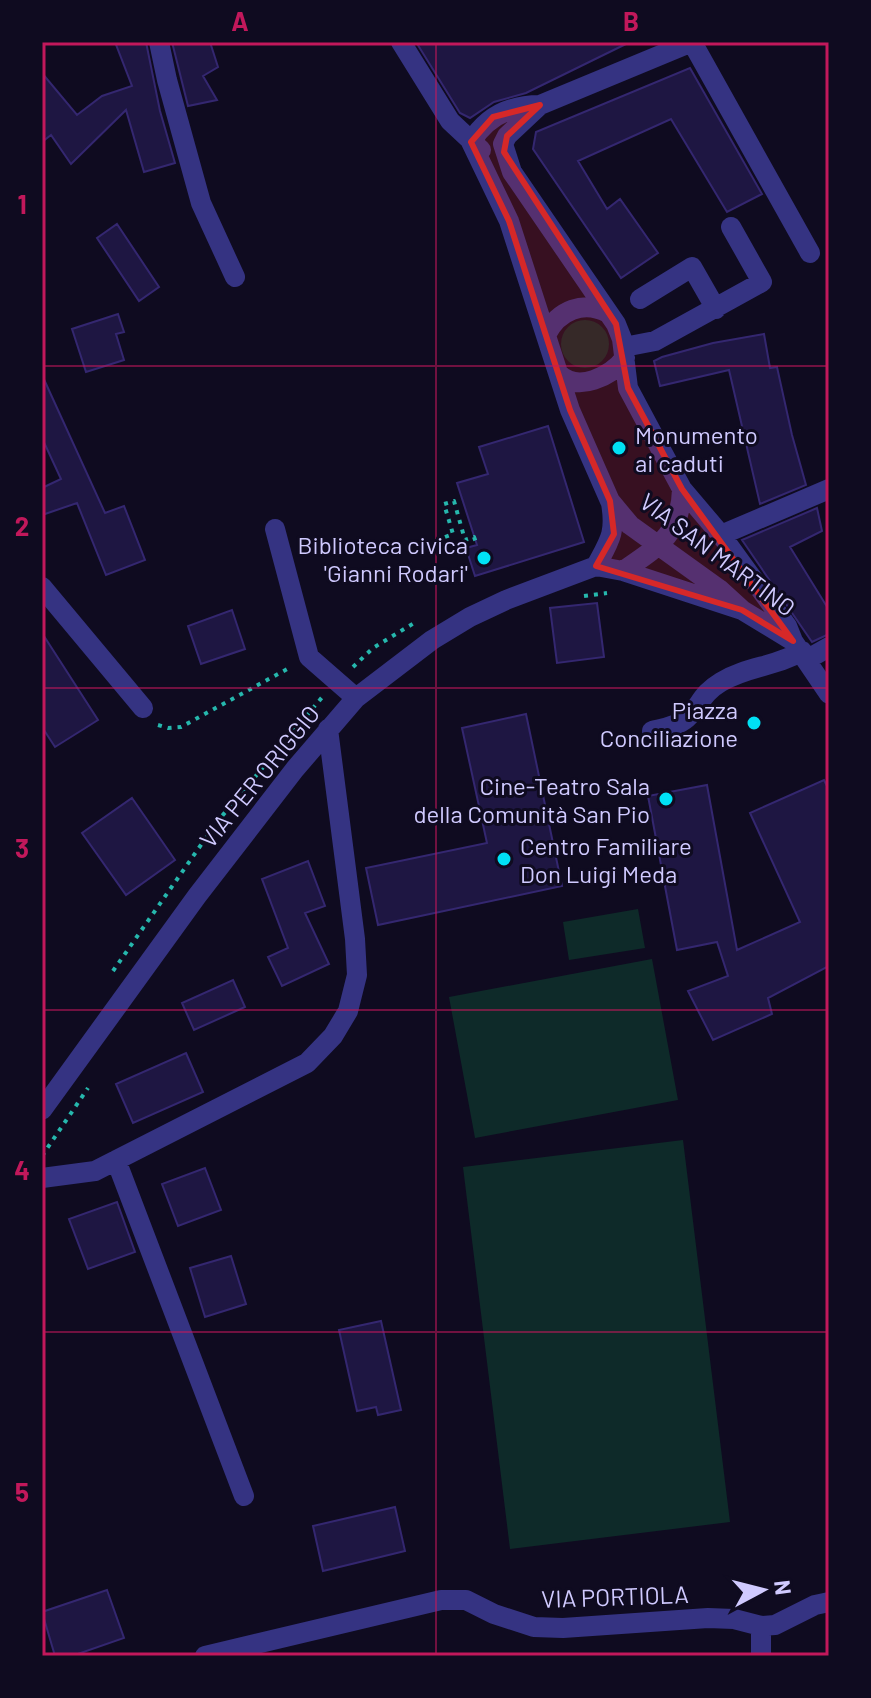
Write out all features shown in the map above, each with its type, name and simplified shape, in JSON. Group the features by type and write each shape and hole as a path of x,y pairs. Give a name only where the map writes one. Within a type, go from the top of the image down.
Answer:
{"street":[{"path":"159,42 201,203 235,277"},
{"name":"VIA SAN MARTINO","path":"401,42 450,121 471,142 512,172"},
{"path":"471,142 478,129 493,117 515,108 540,105 692,42 810,253"},
{"name":"VIA SAN MARTINO","path":"540,105 507,136 503,144 512,172 616,324 624,353 628,388 682,489 721,535 787,626 829,694"},
{"name":"VIA SAN MARTINO","path":"471,142 509,221 570,410 610,501 630,525 800,651"},
{"path":"559,374 569,381 587,381 612,370 624,353 655,341 762,282 731,227"},
{"path":"640,299 692,267 716,309"},
{"path":"546,335 552,323 586,305 608,313"},
{"path":"623,571 659,545 682,512 682,489"},
{"path":"721,535 829,489"},
{"path":"610,501 614,534 596,566 623,571 742,610"},
{"path":"275,529 309,657 356,698"},
{"name":"VIA PER ORIGGIO","path":"42,1110 197,896 328,729 356,698 432,640 470,617 596,566"},
{"path":"42,587 143,708"},
{"path":"652,731 687,718 699,700 724,680 746,670 788,660 800,651 829,647"},
{"path":"42,1178 95,1171 307,1063 333,1036 348,1011 357,975 328,729"},
{"path":"116,1160 244,1496"},
{"name":"VIA PORTIOLA","path":"212,1655 441,1600 466,1600 494,1614 534,1627 563,1628 708,1618 734,1619 761,1626 775,1625 815,1605 829,1602"},
{"path":"761,1626 761,1656"}],"path":[{"path":"445,537 453,534 444,504 454,501 465,540 474,537 477,545"},
{"path":"572,599 615,592"},
{"path":"110,974 217,822 336,681 373,648 417,621"},
{"path":"143,708 156,724 168,728 181,727 309,657"},
{"path":"42,1156 95,1077"}],"highlighted area":[{"path":"540,105 507,136 504,152 616,324 628,388 682,489 793,641 742,610 596,566 614,534 610,501 570,410 509,221 471,142 493,117"}],"green space":[{"path":"585,320 602,327 609,344 602,361 585,368 568,361 561,344 568,327"},
{"path":"638,909 645,948 569,960 563,922"},
{"path":"652,959 678,1100 475,1138 449,997"},
{"path":"683,1140 730,1522 510,1549 463,1167"}],"building":[{"path":"115,42 146,42 160,111 175,163 144,172 126,110 71,164 51,135 42,142 42,73 77,115 102,96 132,86"},
{"path":"172,42 210,42 218,67 203,76 217,100 188,106"},
{"path":"416,42 630,42 526,93 494,102 470,118 460,113"},
{"path":"690,68 762,194 727,212 671,119 578,161 607,209 620,199 658,253 621,278 533,149 536,132"},
{"path":"117,224 159,287 139,301 97,238"},
{"path":"118,314 124,332 116,334 124,360 86,372 72,329"},
{"path":"764,334 770,368 777,367 806,485 760,504 729,370 660,386 654,361 713,343"},
{"path":"42,375 105,513 124,506 145,560 106,575 77,503 42,515 42,488 61,479 42,438"},
{"path":"548,426 584,542 475,576 466,548 477,545 457,483 488,474 479,447"},
{"path":"817,508 822,531 790,547 829,610 829,634 812,642 742,540"},
{"path":"597,603 604,657 557,663 550,608"},
{"path":"232,610 245,649 201,664 188,626"},
{"path":"42,633 98,720 55,747 42,727"},
{"path":"526,714 562,886 378,925 366,868 487,843 462,728"},
{"path":"824,780 829,790 829,966 768,998 772,1014 713,1040 688,991 728,976 717,942 677,950 648,796 707,785 737,950 800,922 750,813"},
{"path":"132,798 175,860 126,895 82,833"},
{"path":"308,861 325,906 305,913 329,964 282,986 268,957 288,948 262,879"},
{"path":"233,980 245,1007 194,1030 182,1003"},
{"path":"186,1053 203,1092 133,1123 116,1084"},
{"path":"205,1168 221,1210 178,1226 162,1184"},
{"path":"117,1202 135,1252 88,1269 69,1219"},
{"path":"231,1256 246,1304 205,1317 190,1268"},
{"path":"381,1321 401,1410 378,1415 376,1407 357,1411 339,1330"},
{"path":"395,1507 405,1551 323,1571 313,1526"},
{"path":"107,1590 124,1638 72,1656 55,1656 42,1612"}],"place":[{"name":"Monumento ai caduti","path":"619,448"},
{"name":"Biblioteca civica 'Gianni Rodari'","path":"484,558"},
{"name":"Piazza Conciliazione","path":"754,723"},
{"name":"Cine-Teatro Sala della Comunità San Pio","path":"666,799"},
{"name":"Centro Familiare Don Luigi Meda","path":"504,859"}]}
